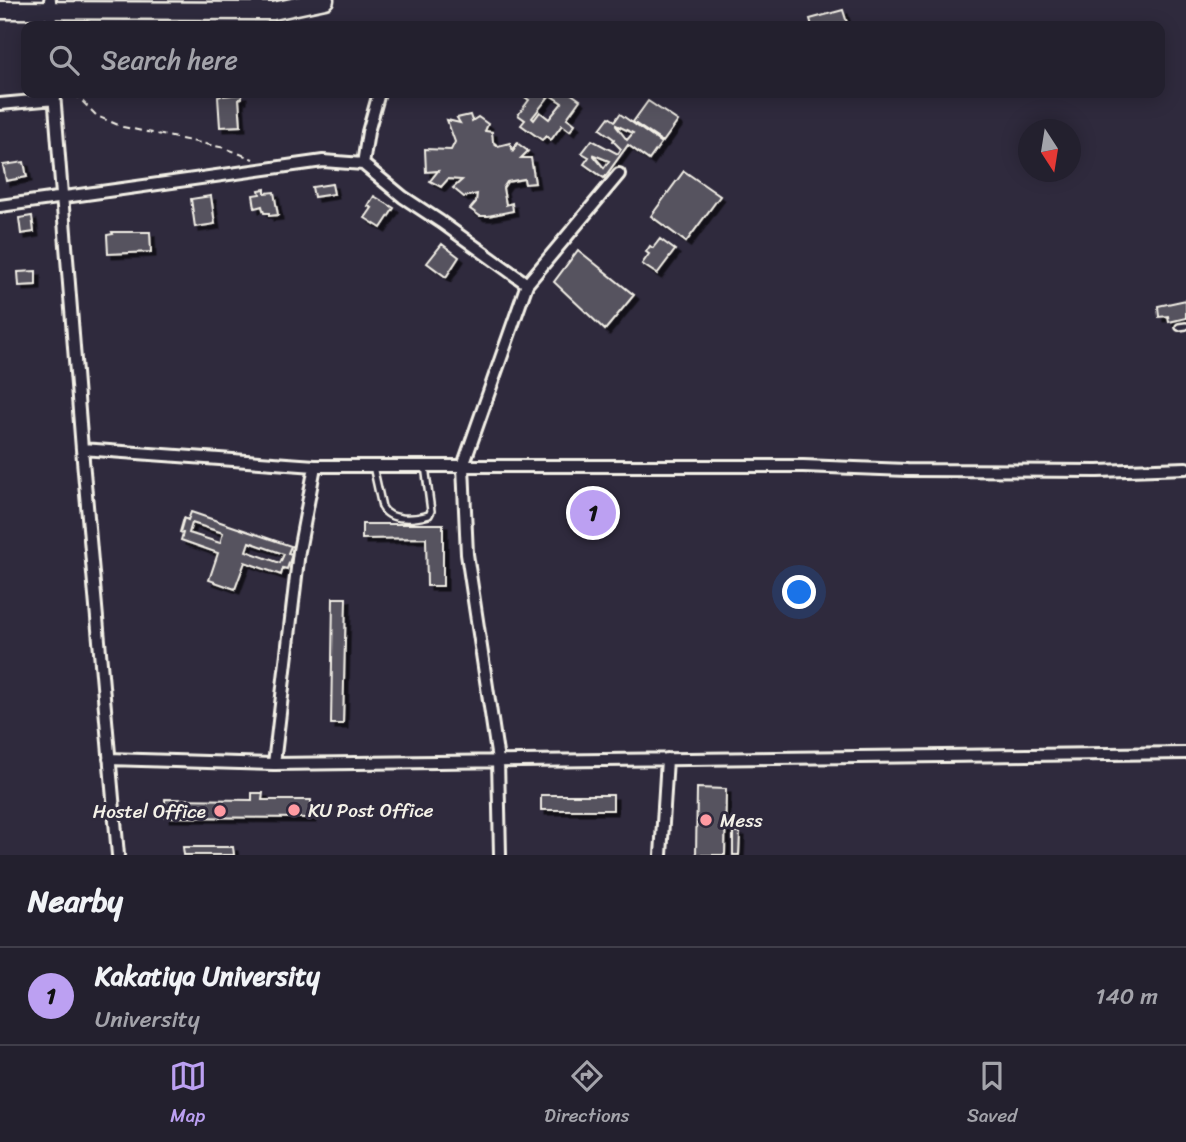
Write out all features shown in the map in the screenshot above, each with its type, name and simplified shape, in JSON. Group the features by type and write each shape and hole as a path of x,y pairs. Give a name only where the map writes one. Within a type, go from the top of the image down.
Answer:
{"main road":[{"path":"0,10 273,11 325,0"}],"street":[{"path":"0,104 41,98"},
{"path":"55,98 82,449 118,855"},
{"path":"363,164 378,98"},
{"path":"0,206 323,161 363,164 403,197 527,284"},
{"path":"500,855 498,760 467,555 463,466 527,284 619,174"},
{"path":"82,449 315,466 803,466 907,471 1186,468"},
{"path":"274,764 299,551 315,466"},
{"path":"109,759 274,764 1186,753"},
{"path":"661,855 667,760"}],"lane":[{"path":"373,466 382,507 386,513 395,517 429,515 431,511 425,466"}],"path":[{"path":"79,98 97,116 122,127 225,148 277,167"}],"building":[{"path":"843,10 846,21 811,21"},
{"path":"218,98 242,98 239,99 241,126 220,127"},
{"path":"526,98 548,98 532,118 534,120 540,112 549,119 562,103 554,98 577,98 580,100 567,118 575,124 570,131 562,125 551,140 546,136 542,140 521,125 525,120 518,115 529,100"},
{"path":"648,101 678,121 663,142 633,122"},
{"path":"620,114 661,143 649,160 628,145 604,178 584,164 589,157 582,153 592,140 618,154 621,149 614,139 600,129 609,117 615,121","holes":["616,125 633,133 627,140","594,156 609,161 604,168"]},
{"path":"470,115 472,121 478,117 488,124 485,131 492,132 493,142 498,146 510,143 513,151 517,143 528,151 521,158 531,158 535,183 525,184 524,179 507,182 503,188 506,205 512,203 513,211 480,216 470,209 476,202 477,194 464,197 453,188 462,180 448,179 441,187 430,181 438,171 426,172 425,149 451,150 455,142 447,120 460,123 457,118"},
{"path":"24,162 27,177 6,181 3,165"},
{"path":"684,171 720,196 686,242 651,216"},
{"path":"332,184 334,194 314,197 312,187"},
{"path":"265,189 265,193 274,192 278,215 269,216 269,213 264,213 262,206 255,208 253,195 260,194 259,190"},
{"path":"211,196 215,224 195,227 191,199"},
{"path":"374,196 394,208 381,228 365,218 372,208 368,206"},
{"path":"32,216 34,232 21,234 19,218"},
{"path":"112,232 150,232 151,252 108,254 107,235 113,234"},
{"path":"660,239 675,250 657,274 642,264 649,254 646,252 650,246 653,248"},
{"path":"442,244 459,257 446,277 427,263"},
{"path":"578,250 634,295 605,330 554,282"},
{"path":"36,271 36,285 19,286 18,272"},
{"path":"1186,300 1186,318 1169,322 1168,316 1159,317 1158,306"},
{"path":"191,512 291,546 288,553 292,554 287,569 283,568 281,575 245,562 235,589 209,580 218,553 181,540 184,518 188,520","holes":["192,523 223,533 220,543 189,533","249,542 284,554 280,563 246,551"]},
{"path":"362,524 443,524 443,586 427,586 426,538 362,539"},
{"path":"333,598 346,598 343,724 331,724"},
{"path":"697,788 726,789 725,855 696,855"},
{"path":"252,793 263,793 262,800 311,800 311,818 165,817 165,799 252,800"},
{"path":"541,795 613,795 613,810 541,810"},
{"path":"733,832 740,832 739,855 733,855"},
{"path":"183,847 233,847 234,855 184,855"}],"place":[{"name":"Kakatiya University","path":"593,513"},
{"name":"KU Post Office","path":"294,810"},
{"name":"Hostel Office","path":"220,811"},
{"name":"Mess","path":"706,820"}]}
